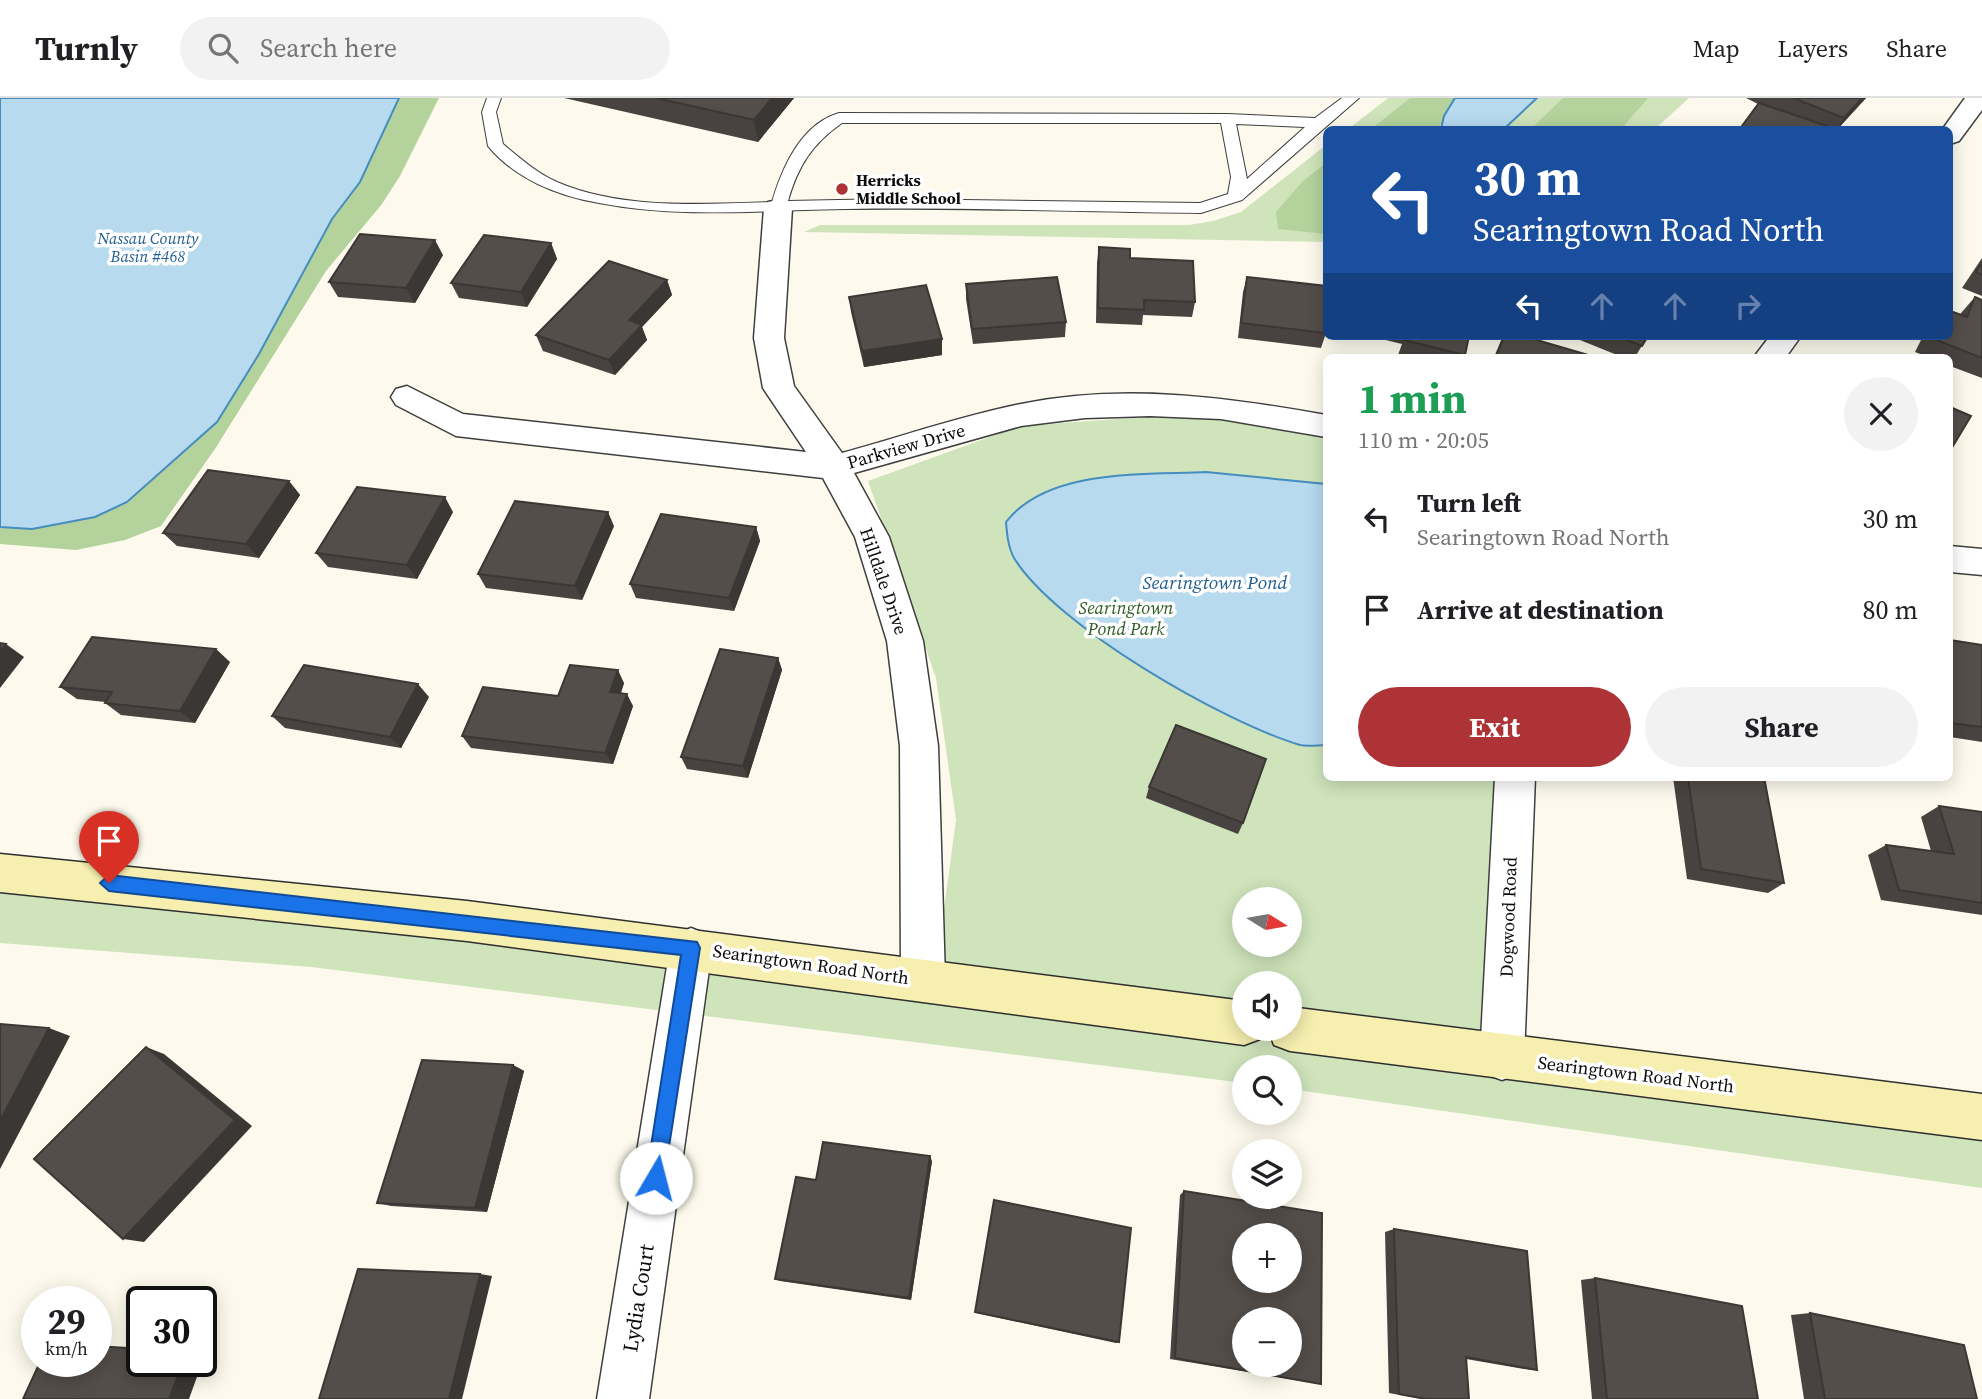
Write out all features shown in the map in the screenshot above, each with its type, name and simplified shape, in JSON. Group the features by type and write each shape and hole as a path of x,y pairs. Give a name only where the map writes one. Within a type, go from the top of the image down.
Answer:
{"main road":[{"name":"Searingtown Road North","path":"0,873 163,887 691,948 1232,1021"},
{"name":"Searingtown Road North","path":"1302,1031 1982,1117"}],"street":[{"path":"1964,129 1978,98"},
{"name":"Hilldale Drive","path":"778,208 769,338 779,388 834,467 872,537 905,640 919,746 923,979"},
{"path":"1771,354 1783,340"},
{"name":"Parkview Drive","path":"407,397 456,425 834,467 1021,415 1085,407 1150,405 1222,408 1323,425"},
{"path":"1953,559 1982,562"},
{"name":"Dogwood Road","path":"1502,1058 1515,781"},
{"name":"Lydia Court","path":"623,1399 691,948"}],"lane":[{"path":"494,98 489,112 496,146 531,173 560,189 625,204 778,208 845,204 1201,208 1236,197 1318,123 1352,98"},
{"path":"778,208 788,174 808,139 839,118 1228,119 1318,123"},
{"path":"1228,119 1238,177 1236,197"}],"green space":[{"path":"399,98 439,98 400,176 382,204 326,271 215,449 161,526 125,540 76,550 0,544 0,527 32,529 127,502 217,422 259,354 332,219 360,182"},
{"path":"1388,98 1689,98 1658,126 1352,126"},
{"path":"1410,98 1466,98 1439,126 1375,126"},
{"path":"1563,98 1648,98 1624,126 1534,126"},
{"path":"1323,147 1323,242 804,232 820,225 1189,225 1241,212"},
{"path":"1323,165 1323,234 1278,229 1276,212 1303,181"},
{"name":"Searingtown Pond Park","path":"1172,415 1284,424 1323,433 1323,781 1506,781 1497,1051 1982,1108 1982,1188 1302,1091 1302,1055 1232,1055 1232,1082 311,967 0,943 0,868 935,976 956,820 936,678 868,481 1020,426"}],"water":[{"name":"Nassau County Basin #468","path":"0,98 399,98 360,182 332,219 259,354 217,422 127,502 95,517 32,529 0,527"},
{"path":"1455,98 1537,98 1507,126 1442,126 1444,116"},
{"name":"Searingtown Pond","path":"1206,472 1323,484 1323,745 1300,745 1267,733 1187,694 1144,668 1066,613 1035,585 1014,558 1006,522 1024,504 1071,483 1127,475"}],"building":[{"path":"656,98 772,98 754,120"},
{"path":"1793,98 1862,98 1844,118"},
{"path":"1759,103 1827,126 1742,126"},
{"path":"360,234 435,240 406,288 329,282"},
{"path":"484,235 551,243 521,292 451,283"},
{"path":"1099,247 1130,249 1130,258 1193,261 1195,302 1144,300 1144,310 1098,308"},
{"path":"609,261 667,280 629,320 642,325 609,360 536,335"},
{"path":"1982,263 1982,275 1976,272"},
{"path":"1057,277 1066,322 972,329 966,284"},
{"path":"1247,277 1323,286 1323,333 1241,323"},
{"path":"926,285 942,339 862,351 849,297"},
{"path":"1975,297 1982,300 1982,358 1937,340 1953,340 1953,312 1967,317"},
{"path":"1404,340 1468,340 1465,354"},
{"path":"1502,340 1537,340 1585,354 1497,354"},
{"path":"1627,340 1646,340 1642,346"},
{"path":"1953,408 1971,416 1953,446"},
{"path":"208,470 289,481 246,544 163,533"},
{"path":"357,487 445,497 407,565 316,553"},
{"path":"515,501 608,512 575,586 478,574"},
{"path":"661,514 756,527 729,598 630,584"},
{"path":"92,637 216,649 180,711 105,703 112,692 60,687"},
{"path":"1953,640 1982,645 1982,727 1953,723"},
{"path":"720,649 778,658 743,766 681,757"},
{"path":"304,665 418,684 390,737 272,716"},
{"path":"570,665 618,670 610,692 627,694 605,753 462,736 483,687 558,696"},
{"path":"1176,725 1266,759 1243,823 1149,787"},
{"path":"1689,781 1765,781 1784,883 1701,869"},
{"path":"1939,806 1982,812 1982,903 1899,890 1886,845 1954,854"},
{"path":"0,1024 49,1028 0,1121"},
{"path":"146,1047 235,1120 123,1239 34,1159"},
{"path":"422,1060 513,1065 475,1208 377,1203"},
{"path":"823,1142 930,1156 909,1298 775,1279 796,1177 816,1180"},
{"path":"1184,1191 1232,1199 1232,1209 1297,1209 1322,1213 1321,1384 1282,1377 1302,1377 1302,1307 1232,1307 1232,1368 1175,1358"},
{"path":"994,1200 1131,1228 1119,1342 975,1312"},
{"path":"1394,1229 1527,1251 1537,1370 1466,1357 1469,1399 1427,1399 1399,1394"},
{"path":"358,1269 480,1274 449,1399 319,1399"},
{"path":"1595,1278 1742,1306 1758,1399 1607,1399"},
{"path":"1810,1313 1964,1345 1977,1399 1825,1399"},
{"path":"112,1347 126,1348 126,1377 177,1377 169,1399 23,1399 33,1377 112,1377"}],"place":[{"name":"Herricks Middle School","path":"842,189"}],"route":[{"path":"109,883 691,948 656,1178"}]}
